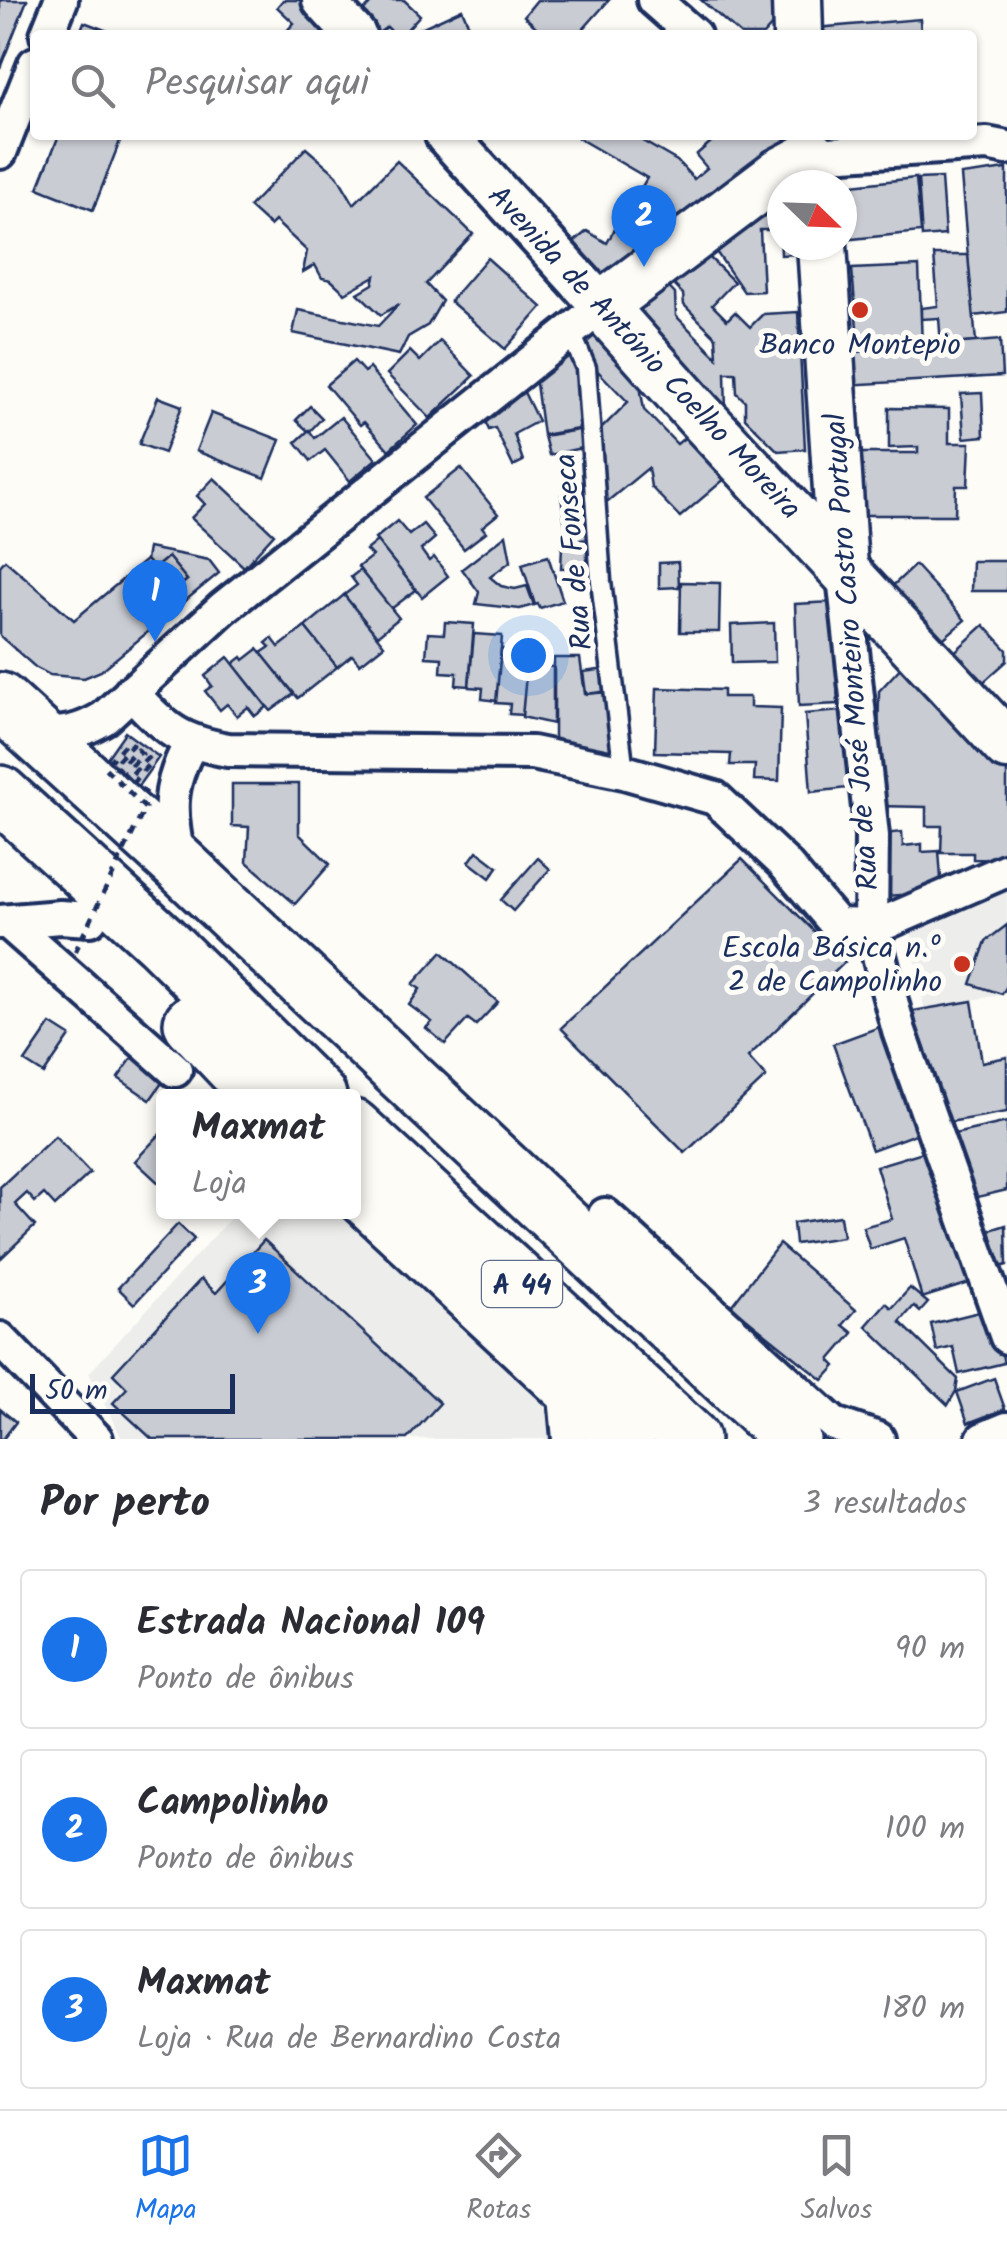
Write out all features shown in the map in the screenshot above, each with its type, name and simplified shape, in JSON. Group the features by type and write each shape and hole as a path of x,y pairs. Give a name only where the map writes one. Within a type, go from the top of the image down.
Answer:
{"highway":[{"path":"12,726 178,864 792,1439"},
{"name":"A 44","path":"12,726 745,1439"},
{"path":"0,794 160,940 311,1089"},
{"path":"0,836 82,935 253,1089"},
{"name":"A 44","path":"361,1137 574,1364 691,1439"},
{"path":"361,1192 574,1364 644,1439"},
{"path":"574,1364 626,1439"}],"main road":[{"path":"797,0 798,30"},
{"path":"586,318 778,174 813,158"},
{"name":"Rua de José Monteiro Castro Portugal","path":"823,260 843,567"},
{"name":"Avenida de António Coelho Moreira","path":"586,318 698,414 1007,745"}],"street":[{"path":"48,30 60,0"},
{"path":"322,0 349,30"},
{"path":"654,0 688,30"},
{"path":"0,152 30,77"},
{"name":"Avenida de António Coelho Moreira","path":"450,140 586,318"},
{"path":"813,158 986,144 1007,148"},
{"path":"12,726 58,735 83,730 104,718 223,608 586,318"},
{"name":"Rua de José Monteiro Castro Portugal","path":"843,567 872,836 870,926 898,1030 1007,1336"},
{"path":"132,692 162,724 191,743 228,750 532,753 624,772 715,798 784,863 836,924 870,926 927,906 1007,870"},
{"path":"178,864 171,798 176,771 191,743"},
{"path":"5,923 60,917 82,935"},
{"path":"5,923 174,1070"},
{"path":"605,1215 834,1424 878,1439"},
{"path":"0,1339 96,1439"},
{"path":"569,1439 574,1364"},
{"path":"983,1439 1007,1429"}],"lane":[{"name":"Rua de Fonseca","path":"586,318 601,580 624,772"}],"path":[{"path":"82,935 146,808 104,767 128,741 132,745 113,765 118,769 136,749 142,754 123,773 128,778 147,758 151,762 134,782 148,795 144,800"}],"shaded area":[{"name":"Escola Básica n.º 2 de Campolinho","path":"1007,887 1007,994 924,1008 911,933"},
{"path":"230,1219 357,1219 547,1395 556,1420 557,1439 122,1439 89,1373"}],"building":[{"path":"0,0 27,0 0,68"},
{"path":"283,0 310,0 333,23 327,30 288,30 294,23 277,7"},
{"path":"374,0 404,0 420,15 406,30 371,30 358,17"},
{"path":"537,0 609,0 582,30 539,30 524,16"},
{"path":"701,0 772,0 772,25 768,30 735,30"},
{"path":"462,9 471,30 417,30"},
{"path":"920,19 921,30 816,30"},
{"path":"84,22 105,30 81,30"},
{"path":"57,140 120,141 93,210 38,188"},
{"path":"581,140 641,140 677,161 694,179 707,168 696,155 713,140 785,140 789,144 609,293 578,258 582,251 574,242 587,231 607,243 622,216 650,232 661,213 636,197 647,178"},
{"path":"306,148 337,175 354,204 397,161 473,234 426,284 442,301 428,325 408,337 399,355 293,333 298,310 378,326 399,304 381,315 358,293 373,284 375,276 345,293 331,280 322,278 315,265 303,272 307,251 275,221 270,226 249,207"},
{"path":"1007,169 1007,312 973,316 961,175"},
{"path":"916,178 921,232 857,238 857,184"},
{"path":"941,178 945,235 922,237 918,179"},
{"path":"767,203 767,230 760,230 763,291 744,292 710,243"},
{"path":"700,248 734,282 712,305 727,320 735,312 750,327 763,314 798,312 805,449 778,451 745,418 745,401 737,393 736,373 725,373 726,413 627,314 661,279 675,294 676,316 717,357 716,337 684,305 683,294 669,280"},
{"path":"934,255 968,255 976,342 941,345 939,318 921,319 921,308 938,306"},
{"path":"487,258 542,307 505,349 450,301"},
{"path":"919,266 922,346 859,351 852,269"},
{"path":"603,326 654,380 641,392 644,410 677,444 693,431 733,472 680,517 651,487 648,468 603,505 597,433 628,402 588,361 586,340"},
{"path":"1000,340 1002,376 845,385 843,353"},
{"path":"440,341 474,376 430,418 387,374 410,351 420,361"},
{"path":"571,349 580,364 584,428 543,435 535,376"},
{"path":"354,361 364,372 369,368 417,425 389,450 364,422 360,425 326,385"},
{"path":"520,384 538,421 514,434 523,461 513,466 495,428 489,430 482,415"},
{"path":"982,393 984,436 964,438 961,394"},
{"path":"158,397 182,406 164,453 139,444"},
{"path":"310,406 322,418 309,432 296,420"},
{"path":"889,408 949,409 949,443 970,443 968,486 956,486 955,515 855,515 856,453 918,453 918,447 889,448"},
{"path":"211,413 280,440 265,478 196,451"},
{"path":"341,417 376,459 350,481 325,450 311,461 296,442 309,430 315,438"},
{"path":"584,429 586,447 549,455 544,436"},
{"path":"461,468 498,514 482,527 486,532 464,549 423,498"},
{"path":"214,478 274,534 244,567 191,518 205,504 197,496"},
{"path":"577,493 579,515 592,513 595,538 567,542 561,495"},
{"path":"397,521 409,535 423,524 435,538 421,550 429,561 434,557 448,576 422,597 375,539"},
{"path":"506,535 511,561 490,577 501,586 527,586 534,605 520,609 476,604 479,592 462,569"},
{"path":"377,541 416,590 391,609 358,567 372,556 366,550"},
{"path":"562,546 587,546 587,568 561,568"},
{"path":"148,548 209,560 219,573 185,601 176,589 187,580 168,557 154,569 146,560"},
{"path":"548,556 563,601 540,608 535,605 522,564"},
{"path":"168,557 187,580 176,589 185,601 101,671 84,678 50,675 0,636 0,566 5,560 74,620 146,560 154,569"},
{"path":"972,561 1007,561 1007,591 971,591"},
{"path":"678,562 679,587 659,588 659,563"},
{"path":"915,565 965,620 937,644 888,590"},
{"path":"360,570 399,618 377,636 344,595 357,585 351,577"},
{"path":"681,582 720,583 719,632 680,632"},
{"path":"344,595 384,645 360,664 352,655 337,667 305,627"},
{"path":"833,602 838,704 799,706 795,604"},
{"path":"445,622 474,624 469,686 456,685 457,673 441,672 442,658 426,657 428,633 444,634"},
{"path":"774,623 775,662 732,663 731,625"},
{"path":"984,625 1007,650 1007,661 978,687 950,656"},
{"path":"305,627 337,667 298,698 261,653 270,647 266,643 272,638 279,647"},
{"path":"474,634 502,636 497,701 482,699 483,688 469,687"},
{"path":"258,649 294,694 271,711 233,664"},
{"path":"501,649 528,652 523,715 509,714 510,704 496,703"},
{"path":"228,657 267,707 255,716 248,707 237,716 227,704 220,710 205,691 212,686 205,676"},
{"path":"554,658 580,658 585,694 610,692 614,746 607,754 554,744"},
{"path":"527,664 553,667 553,724 522,717"},
{"path":"904,664 1007,760 1007,860 973,859 973,853 941,853 942,826 926,826 926,807 877,806 879,691"},
{"path":"607,669 609,691 586,694 583,672"},
{"path":"657,688 723,690 723,697 750,697 750,707 781,708 779,781 754,780 755,765 730,765 731,754 655,752"},
{"path":"842,711 848,788 811,792 805,714"},
{"path":"125,732 159,757 136,789 102,765"},
{"path":"232,784 299,784 299,834 330,864 295,904 247,862 249,827 232,826"},
{"path":"902,832 903,846 922,844 922,852 939,851 942,892 886,896 882,834"},
{"path":"477,851 498,867 490,878 469,862"},
{"path":"538,858 550,869 513,911 501,900"},
{"path":"742,859 845,962 748,1057 766,1077 685,1153 561,1028"},
{"path":"1007,925 1007,986 1002,994 971,984 986,941"},
{"path":"442,952 498,1002 476,1025 468,1019 445,1044 426,1028 432,1022 409,1005 420,989 413,984"},
{"path":"972,1001 982,1062 1007,1057 1007,1112 932,1125 913,1011"},
{"path":"51,1024 70,1036 44,1074 25,1062"},
{"path":"882,1026 921,1132 872,1150 833,1044"},
{"path":"139,1048 171,1070 150,1100 118,1078"},
{"path":"1007,1122 1007,1190 965,1200 950,1135"},
{"path":"55,1136 90,1173 55,1206 44,1194 35,1202 27,1193 15,1204 35,1226 0,1259 0,1187"},
{"path":"156,1138 156,1180 135,1161"},
{"path":"936,1148 976,1281 922,1298 904,1238 870,1249 863,1227 892,1219 876,1166"},
{"path":"840,1216 843,1237 795,1244 793,1223"},
{"path":"178,1224 194,1239 134,1304 118,1288"},
{"path":"1006,1225 1007,1265 1000,1267 990,1230"},
{"path":"264,1240 440,1403 407,1439 152,1439 113,1403 127,1388 113,1374 201,1279 216,1293"},
{"path":"779,1244 856,1310 843,1325 853,1333 830,1360 836,1366 823,1380 731,1306"},
{"path":"910,1288 928,1303 920,1312 914,1306 900,1322 958,1379 948,1405 866,1326 886,1303 892,1308"},
{"path":"991,1309 1004,1363 959,1374 953,1347 937,1351 931,1324"},
{"path":"994,1378 1005,1409 968,1423 957,1392"},
{"path":"0,1409 16,1422 3,1439 0,1439"}],"place":[{"name":"Campolinho","path":"644,267"},
{"name":"Banco Montepio","path":"860,310"},
{"name":"Estrada Nacional 109","path":"155,642"},
{"name":"Escola Básica n.º 2 de Campolinho","path":"962,964"},
{"name":"Maxmat","path":"258,1334"}]}
